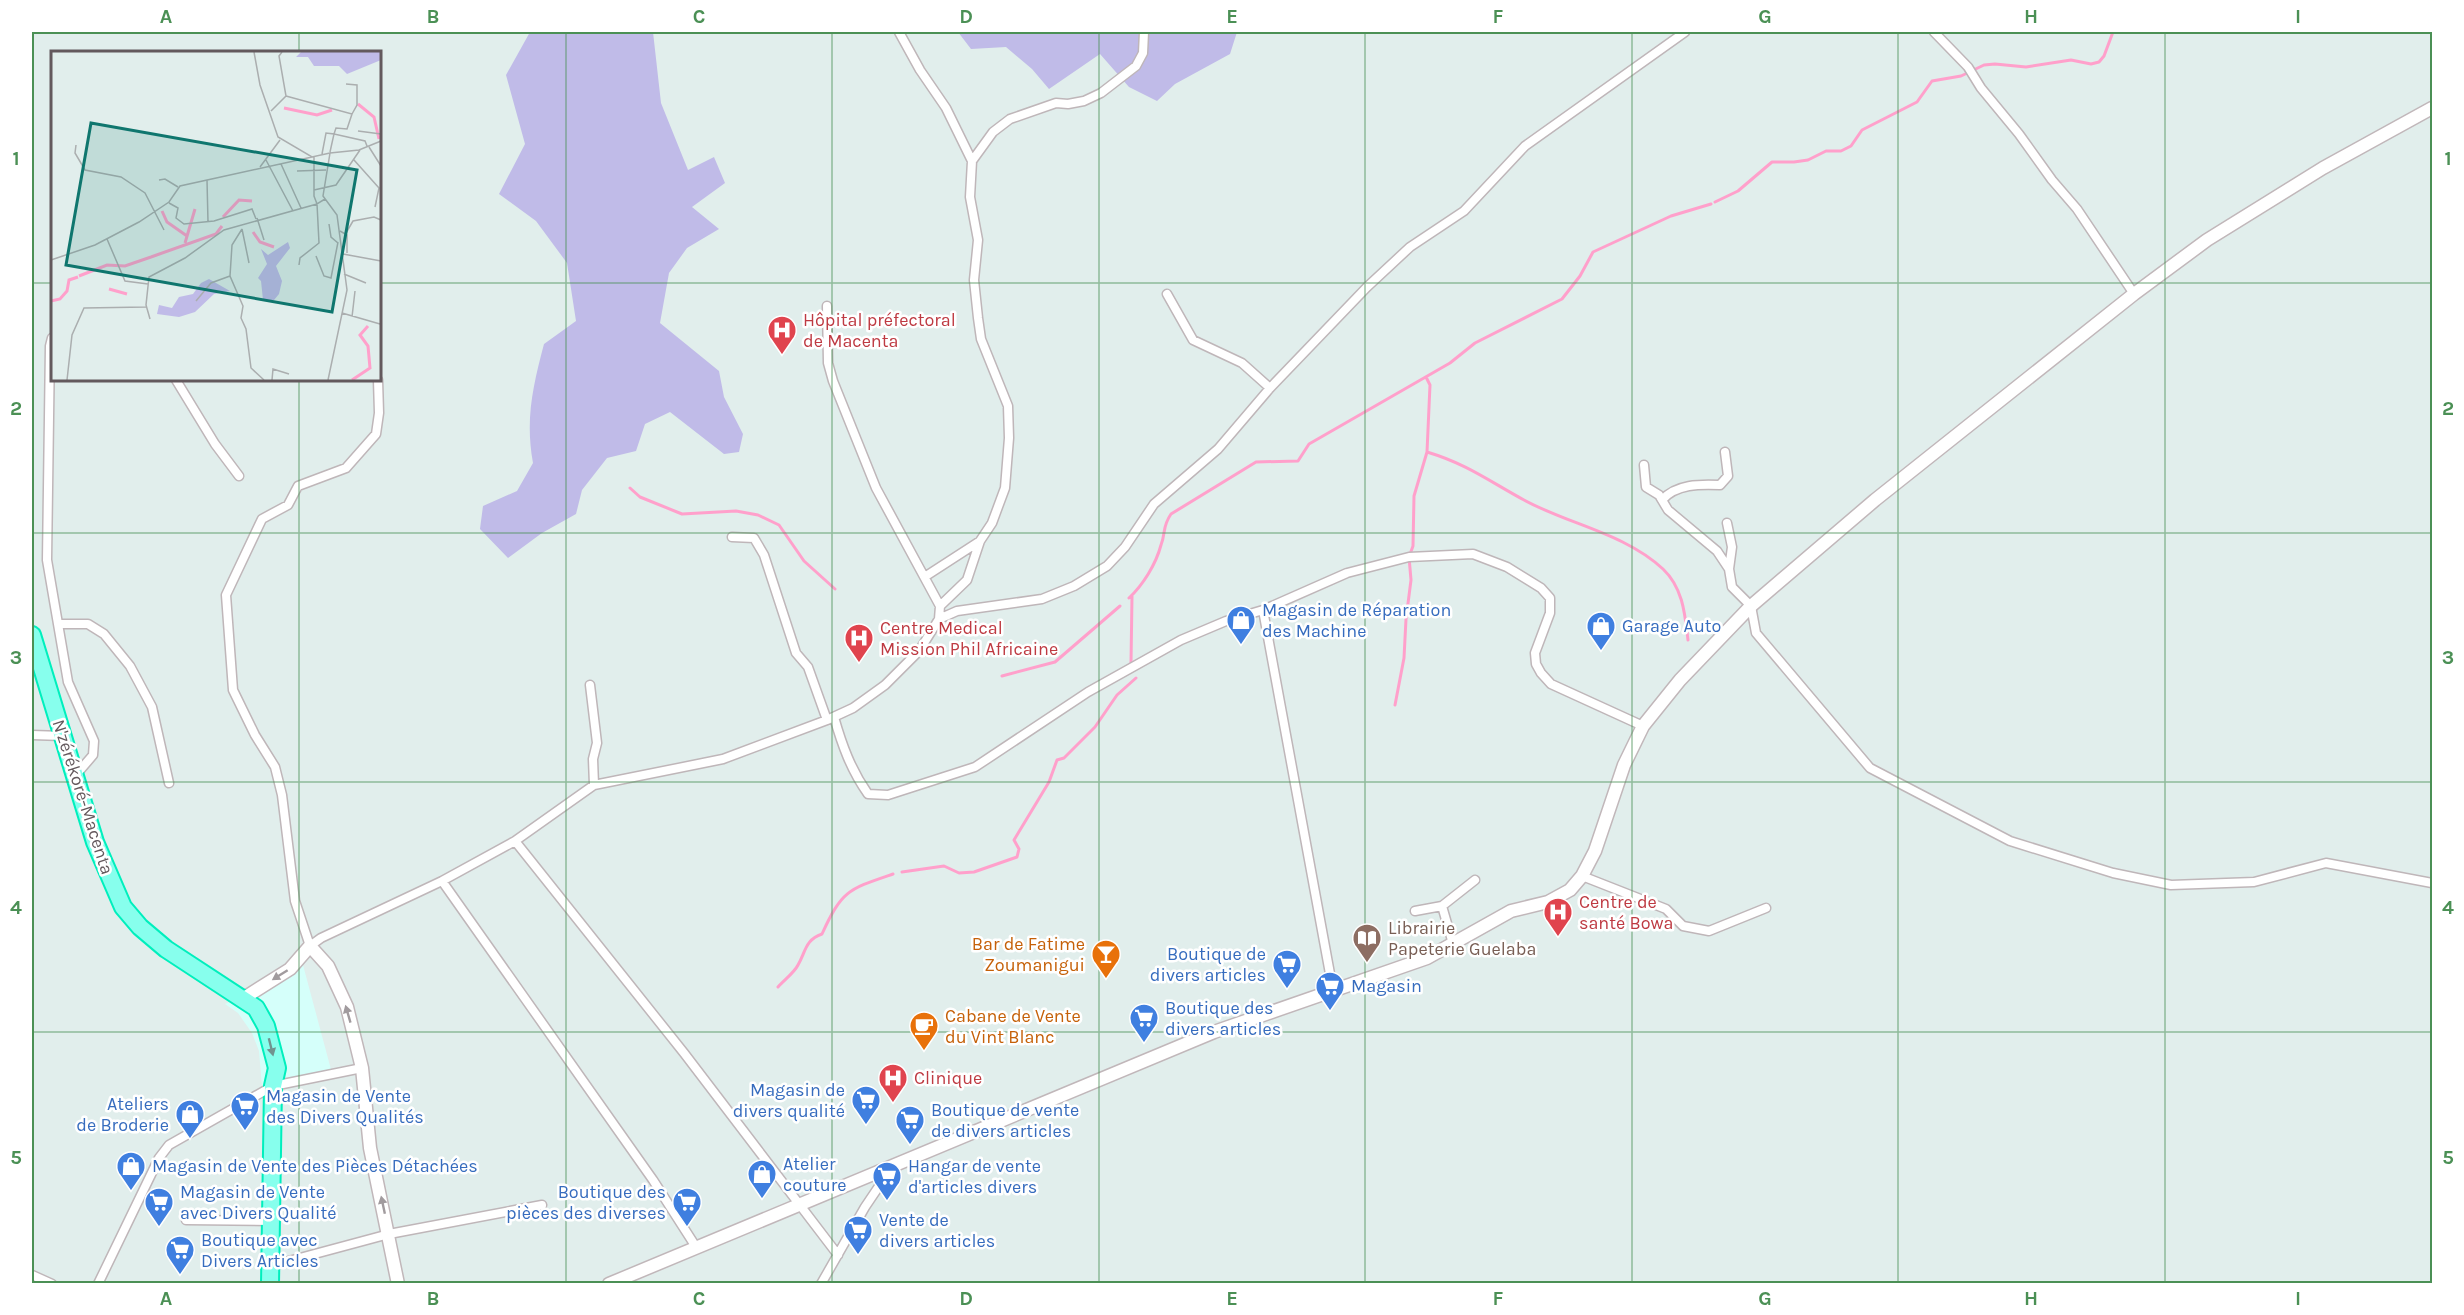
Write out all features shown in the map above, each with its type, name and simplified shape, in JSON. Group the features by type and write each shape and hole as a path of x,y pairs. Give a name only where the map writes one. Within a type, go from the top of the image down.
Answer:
{"highway":[{"name":"N'zérékoré-Macenta","path":"32,635 95,842 123,907 140,927 166,949 244,998 256,1008 266,1026 277,1068 273,1086 270,1284"}],"main road":[{"path":"609,1284 1214,1032 1427,958 1511,911 1548,902 1570,890 1582,876 1595,851 1624,765 1643,726 1680,680 1751,606 1875,501 2134,294 2232,223 2323,168 2433,108"},
{"path":"244,998 290,969 310,946 328,966 347,1007 362,1068 370,1148 398,1284"}],"street":[{"path":"899,32 920,70 946,108 972,161 970,196 978,240 974,280 981,339 1008,406 1009,438 1005,488 992,523 980,541 967,580 940,606"},
{"path":"972,161 993,132 1010,118 1056,103 1068,104 1084,101 1101,93 1136,66 1143,53 1144,32"},
{"path":"939,619 957,611 1042,599 1074,586 1107,566 1125,547 1154,504 1218,449 1270,388 1367,286 1410,247 1464,212 1525,146 1685,32"},
{"path":"1934,32 1968,68 2052,180 2078,209 2134,294"},
{"path":"1167,294 1193,340 1242,363 1270,388"},
{"path":"378,381 379,412 376,434 346,468 298,486 288,505 262,519 226,594 233,690 275,767 282,795 295,901 310,946 321,938 442,882 515,840 594,785 723,759 854,708 892,678 919,651 939,619 940,606 926,576 876,489 833,381 828,355 827,306"},
{"path":"51,342 47,560 68,682 94,741 93,755 75,777"},
{"path":"177,381 215,444 238,476"},
{"path":"1662,500 1669,492 1689,486 1720,485 1728,476 1725,452"},
{"path":"1644,465 1647,487 1662,500 1668,510 1717,552 1729,568"},
{"path":"1727,523 1731,547 1729,568 1732,587 1751,606 1756,633 1870,768 2010,841 2113,873 2171,885 2254,882 2326,862 2433,883"},
{"path":"732,537 754,538 760,548 796,652 808,667 845,752 868,794 888,795 975,767 1088,692 1207,629 1263,610 1347,573 1409,557 1473,554 1507,567 1541,588 1550,598 1550,613 1535,653 1536,664 1551,684 1643,726"},
{"path":"926,576 980,541"},
{"path":"1263,610 1333,990"},
{"path":"59,624 88,624 104,634 130,666 152,707 169,783"},
{"path":"590,685 597,743 593,759 594,785"},
{"path":"32,735 63,735"},
{"path":"515,840 684,1053 838,1255"},
{"path":"1582,876 1666,909 1683,926 1709,931 1766,909"},
{"path":"1415,911 1442,906 1475,880"},
{"path":"442,882 653,1180 696,1247"},
{"path":"1442,906 1453,944"},
{"path":"98,1284 159,1158 169,1145 273,1086 362,1068"},
{"path":"821,1284 865,1207 892,1167"},
{"path":"270,1266 389,1234 542,1205"},
{"path":"186,1220 271,1221"},
{"path":"32,1275 52,1284"}],"shaded area":[{"path":"530,32 653,32 661,103 688,170 714,157 725,183 692,207 719,229 687,248 669,273 660,323 719,371 724,397 743,434 739,452 724,454 670,412 645,424 636,451 607,458 582,490 576,514 542,533 508,558 480,529 483,506 517,491 533,463 530,432 531,403 544,344 576,321 567,263 536,221 499,194 525,144 506,75"},
{"path":"958,32 1237,32 1230,54 1175,84 1157,101 1129,87 1100,54 1049,89 1032,69 1006,47 971,49"},
{"path":"303,965 333,1077 262,1087 259,1051 252,1033 238,1013 225,1004"}],"waterway":[{"path":"1715,202 1738,191 1772,162 1808,160 1826,151 1841,151 1851,146 1862,130 1917,102 1932,81 1961,76 1984,65 2026,67 2071,60 2091,64 2099,62 2104,56 2113,32"},
{"path":"1129,598 1152,567 1159,552 1166,522 1171,514 1256,462 1298,461 1309,444 1450,363 1475,343 1562,299 1580,276 1593,252 1671,216 1711,204"},
{"path":"1395,705 1404,658 1411,580 1409,557 1413,546 1414,496 1427,452 1430,385 1426,377"},
{"path":"1427,452 1466,467 1542,509 1614,538 1648,557 1663,569 1675,584 1682,602 1688,640"},
{"path":"630,488 640,497 682,514 736,511 758,515 779,525 804,561 835,589"},
{"path":"1131,663 1132,596"},
{"path":"1002,676 1055,662 1120,606"},
{"path":"902,872 944,866 959,873 974,872 1017,857 1019,849 1014,840 1049,782 1057,760 1064,758 1095,727 1117,695 1136,678"},
{"path":"778,987 796,968 812,939 822,934 835,908 848,893 893,874"}],"place":[{"name":"Hôpital préfectoral de Macenta","path":"782,356"},
{"name":"Magasin de Réparation des Machine","path":"1241,646"},
{"name":"Garage Auto","path":"1601,652"},
{"name":"Centre Medical Mission Phil Africaine","path":"859,664"},
{"name":"Centre de santé Bowa","path":"1558,938"},
{"name":"Librairie Papeterie Guelaba","path":"1367,964"},
{"name":"Bar de Fatime Zoumanigui","path":"1106,980"},
{"name":"Boutique de divers articles","path":"1287,990"},
{"name":"Magasin","path":"1330,1012"},
{"name":"Boutique des divers articles","path":"1144,1044"},
{"name":"Cabane de Vente du Vint Blanc","path":"924,1052"},
{"name":"Clinique","path":"893,1104"},
{"name":"Magasin de divers qualité","path":"866,1126"},
{"name":"Magasin de Vente des Divers Qualités","path":"245,1132"},
{"name":"Ateliers de Broderie","path":"190,1140"},
{"name":"Boutique de vente de divers articles","path":"910,1146"},
{"name":"Magasin de Vente des Pièces Détachées","path":"131,1192"},
{"name":"Atelier couture","path":"762,1200"},
{"name":"Hangar de vente d'articles divers","path":"887,1202"},
{"name":"Magasin de Vente avec Divers Qualité","path":"159,1228"},
{"name":"Boutique des pièces des diverses","path":"687,1228"},
{"name":"Vente de divers articles","path":"858,1256"},
{"name":"Boutique avec Divers Articles","path":"180,1276"}]}
